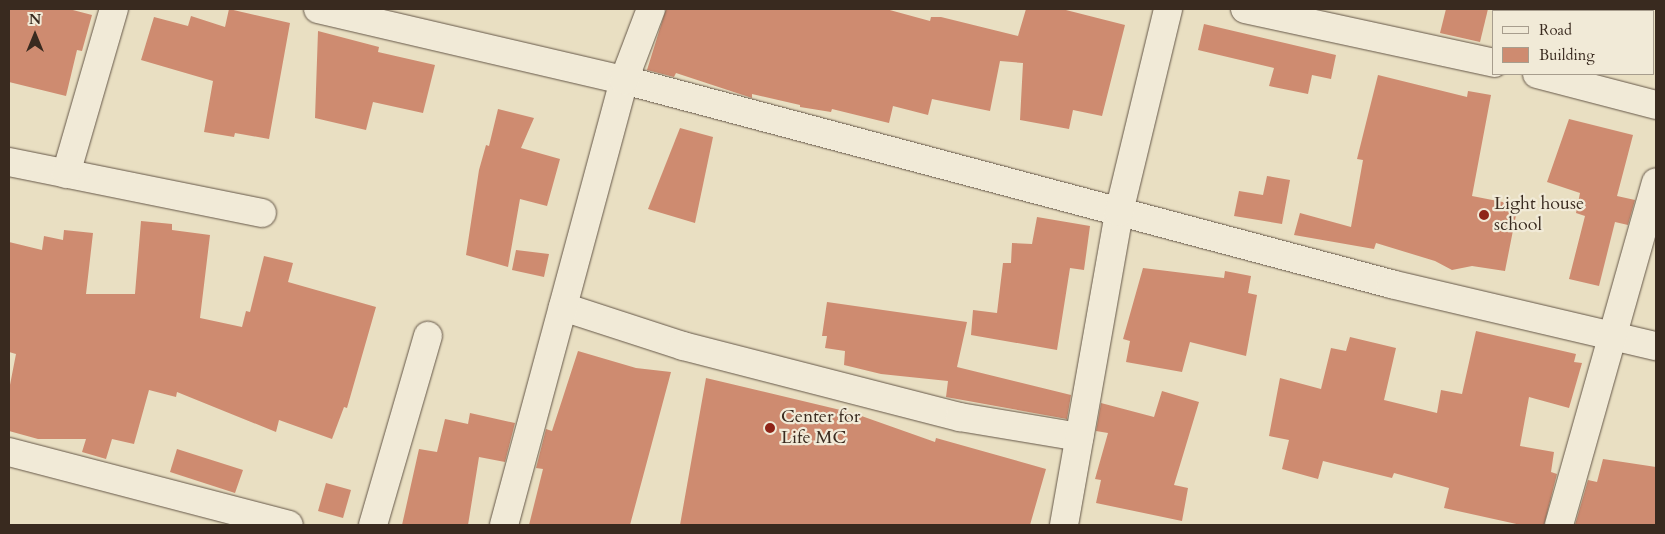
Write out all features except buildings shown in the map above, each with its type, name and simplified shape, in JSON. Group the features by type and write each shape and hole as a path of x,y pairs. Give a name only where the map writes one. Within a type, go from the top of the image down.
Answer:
{"street":[{"path":"66,174 114,9"},
{"path":"318,9 624,80 1391,284 1656,346"},
{"path":"504,525 624,80 650,9"},
{"path":"1064,525 1119,212 1168,9"},
{"path":"1245,9 1492,63"},
{"path":"1541,75 1656,105"},
{"path":"9,162 262,213"},
{"path":"1559,525 1656,182"},
{"path":"563,307 683,346 960,418 1079,437"},
{"path":"373,525 428,336"},
{"path":"9,452 289,525"}],"place":[{"name":"Light house school","path":"1484,215"},
{"name":"Center for Life MC","path":"770,428"}]}
